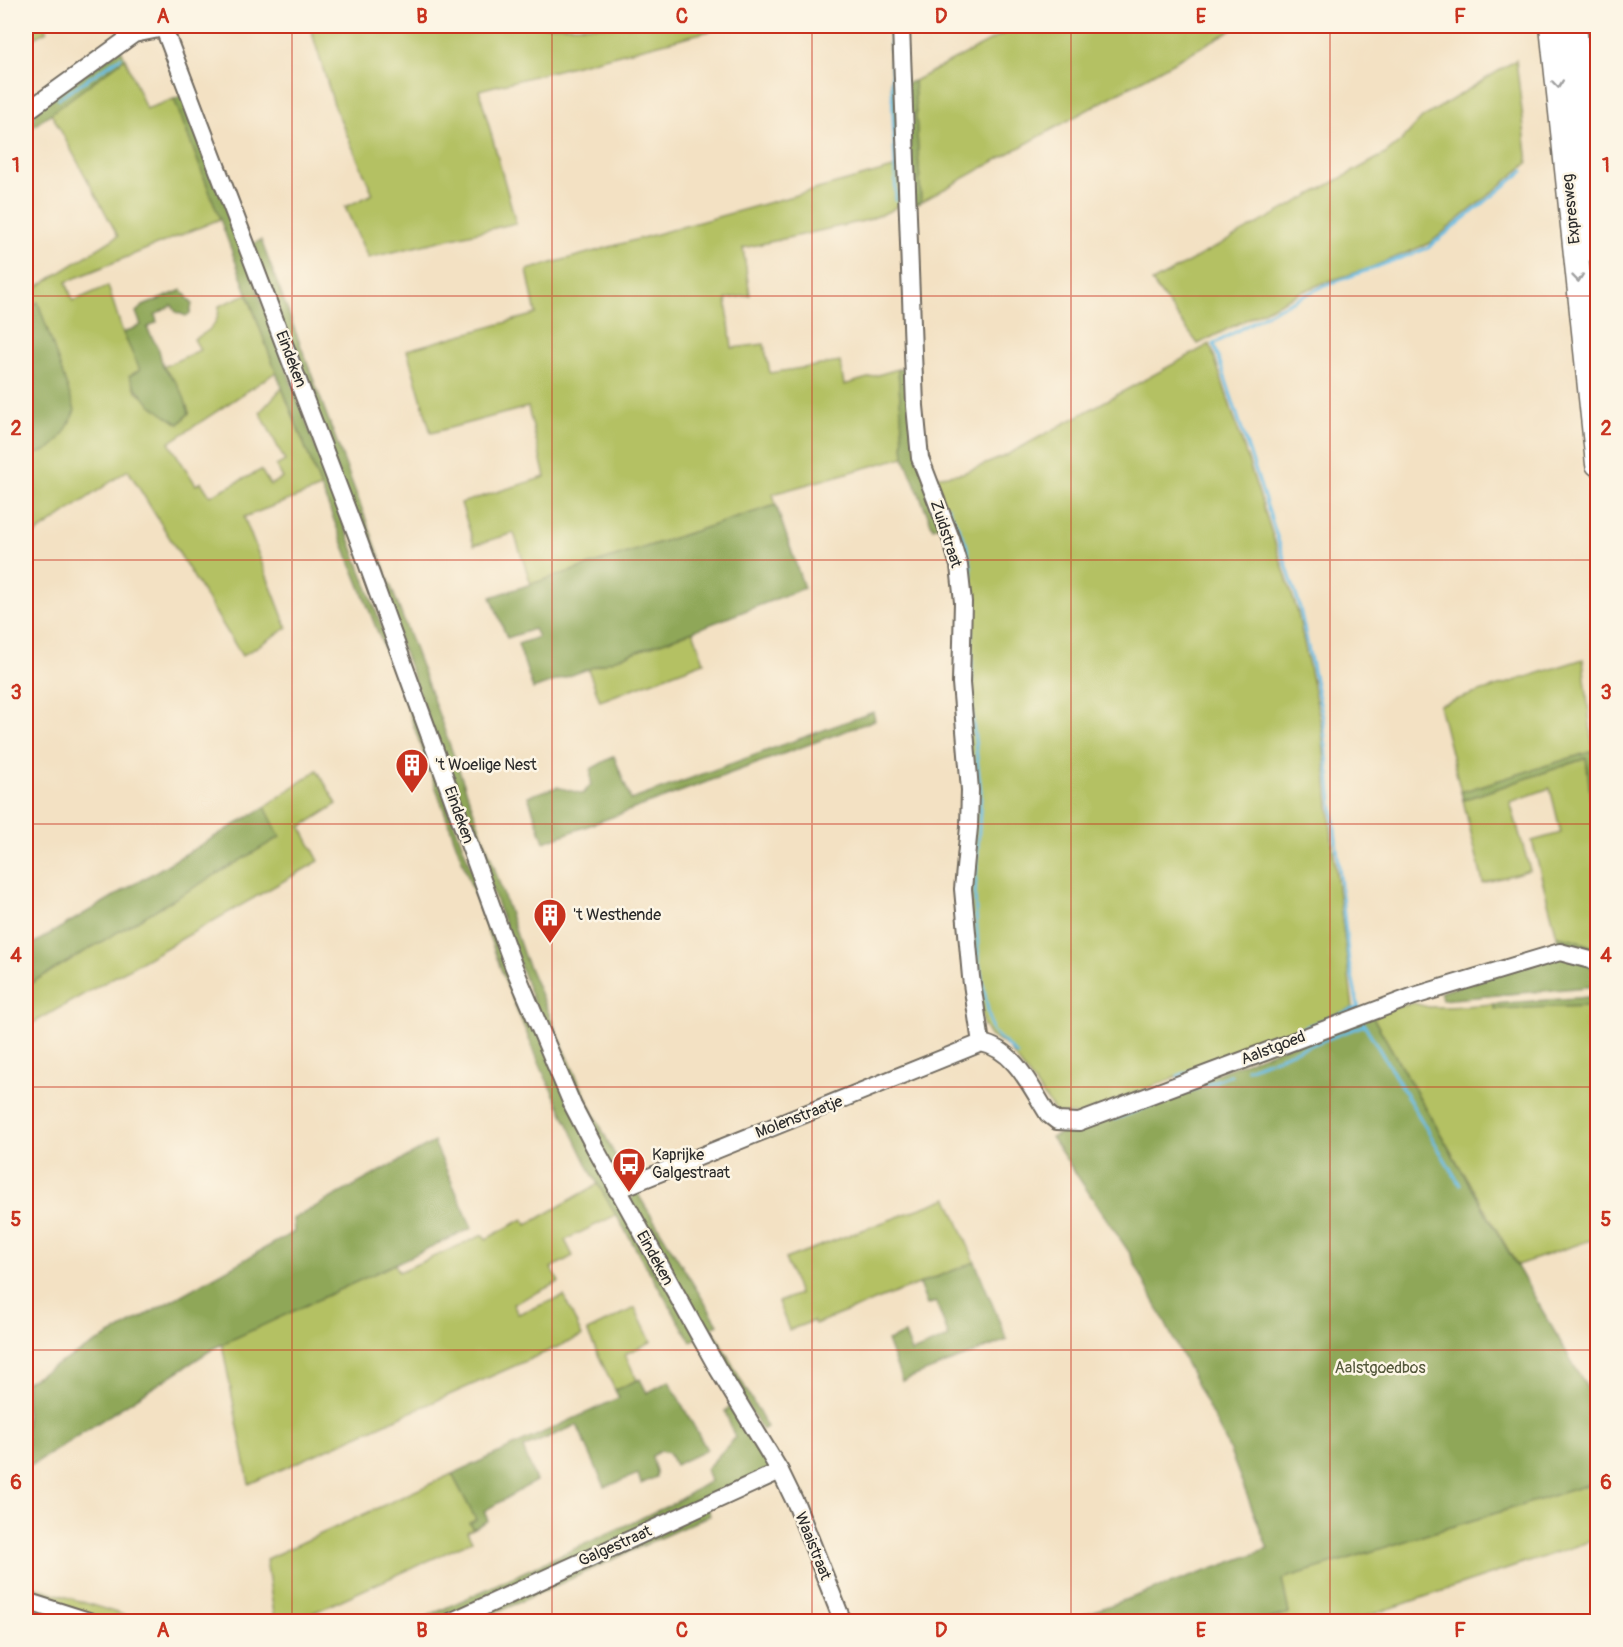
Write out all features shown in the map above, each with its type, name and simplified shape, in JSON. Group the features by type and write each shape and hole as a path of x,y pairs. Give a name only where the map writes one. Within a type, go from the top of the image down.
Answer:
{"highway":[{"name":"Expresweg","path":"1552,26 1598,464"},
{"name":"Expresweg","path":"1574,26 1598,253"}],"street":[{"path":"26,112 141,29 165,26"},
{"name":"Eindeken","path":"165,26 352,523 513,965 573,1106 617,1190 718,1369 780,1471"},
{"name":"Zuidstraat","path":"901,26 915,406 920,458 951,539 959,566 963,602 961,683 970,790 963,889 971,977 981,1043"},
{"name":"Aalstgoed","path":"981,1043 993,1045 1008,1054 1048,1114 1057,1121 1079,1122 1365,1013 1560,952 1598,962"},
{"name":"Molenstraatje","path":"617,1190 650,1175 815,1112 981,1043"},
{"name":"Galgestraat","path":"450,1622 780,1471"},
{"name":"Waaistraat","path":"780,1471 797,1506 843,1622"},
{"path":"26,1601 92,1622"}],"green space":[{"path":"26,26 44,26 47,31 26,42"},
{"path":"310,26 729,26 479,90 516,223 368,258 345,207 373,194 335,108"},
{"path":"891,26 896,26 902,188 897,167 889,51"},
{"path":"1018,26 1239,26 921,202 914,81"},
{"path":"121,49 125,58 26,132 26,116"},
{"path":"125,58 146,109 174,99 220,219 66,282 73,301 108,286 123,333 141,371 130,377 137,392 179,424 189,413 179,388 163,367 200,350 194,339 212,327 219,312 219,306 247,294 276,372 169,443 196,485 201,482 210,496 261,470 270,485 283,478 276,466 285,461 260,412 282,388 321,488 244,517 287,628 242,656 128,470 26,540 26,453 40,453 38,303 26,310 26,294 118,236 51,113"},
{"path":"1516,60 1528,163 1430,243 1368,269 1299,293 1198,344 1152,282 1385,154 1400,142 1422,118"},
{"path":"914,81 921,202 913,207 907,83"},
{"path":"185,94 517,993 699,1336 691,1342 593,1176 543,1072 507,986 407,707 276,372 174,99"},
{"path":"897,167 902,188 900,203 892,210 868,220 743,248 750,295 726,299 732,348 764,344 770,373 840,362 844,385 898,369 904,457 773,494 776,505 531,584 514,533 474,545 461,503 545,477 528,407 431,433 407,350 536,314 527,270"},
{"path":"261,240 428,685 524,956 579,1083 626,1178 617,1182 539,1017 253,244"},
{"path":"182,290 192,304 190,313 186,316 176,312 172,305 155,315 157,322 147,328 159,350 163,367 176,382 184,397 189,413 179,424 150,404 133,384 129,376 140,370 123,333 141,325 136,312 143,306"},
{"path":"38,302 75,410 66,429 53,446 40,453 26,453 26,310"},
{"path":"1210,344 1298,613 1322,729 1333,848 1353,1008 1079,1115 1056,1113 1007,1046 990,1036 983,1024 971,918 968,686 970,589 960,538 932,477 963,473 1003,457"},
{"path":"906,368 942,525 933,528 904,457 898,369"},
{"path":"776,505 804,588 533,689 518,644 538,637 534,629 507,638 491,597"},
{"path":"693,631 704,662 600,701 588,669"},
{"path":"1583,659 1593,751 1461,792 1439,705"},
{"path":"873,712 875,720 544,842 528,796 557,787 583,794 591,784 591,769 614,756 631,800"},
{"path":"1593,751 1598,797 1597,855 1586,758 1463,800 1461,792"},
{"path":"1587,758 1597,855 1597,949 1573,939 1557,936 1532,841 1561,833 1550,788 1510,802 1530,870 1483,883 1463,800"},
{"path":"317,770 337,804 301,827 319,861 26,1027 26,986 279,837 265,807"},
{"path":"265,807 280,837 26,986 26,948"},
{"path":"1557,936 1573,939 1597,949 1597,957 1559,948"},
{"path":"1560,956 1587,963 1597,974 1597,986 1442,1000 1440,992"},
{"path":"1597,996 1597,1238 1517,1265 1371,1014 1413,1003 1428,1007 1494,1004 1494,1008 1590,1006 1588,997"},
{"path":"1588,997 1590,1006 1494,1009 1494,1004"},
{"name":"Aalstgoedbos","path":"1371,1014 1597,1405 1597,1482 1282,1579 1289,1613 1261,1621 1066,1621 1268,1549 1227,1444 1129,1252 1051,1137"},
{"path":"434,1142 472,1228 216,1347 26,1469 26,1382 294,1232 293,1219"},
{"path":"598,1184 616,1215 565,1240 573,1256 551,1268 559,1282 513,1304 518,1314 564,1296 582,1336 249,1484 222,1344 395,1264 399,1272 483,1235 486,1239 523,1219 527,1225"},
{"path":"639,1187 639,1196 718,1324 712,1328 767,1427 762,1430 630,1201"},
{"path":"948,1198 975,1262 815,1324 813,1321 789,1330 778,1302 799,1294 785,1259"},
{"path":"975,1262 1007,1340 902,1381 887,1341 905,1334 912,1352 949,1337 936,1302 927,1305 919,1284"},
{"path":"635,1308 651,1342 625,1354 637,1380 615,1390 587,1331"},
{"path":"640,1379 647,1393 669,1381 707,1450 675,1465 669,1453 660,1451 652,1456 656,1477 641,1484 638,1474 605,1487 577,1425 523,1448 536,1481 484,1511 488,1521 473,1529 469,1523 476,1520 452,1474 619,1398 615,1390"},
{"path":"736,1402 773,1469 705,1501 710,1515 478,1621 415,1622 674,1503 710,1481 706,1469 735,1438 725,1411"},
{"path":"452,1474 476,1520 470,1523 473,1529 467,1532 472,1541 295,1621 293,1616 275,1621 266,1559"},
{"path":"1597,1482 1597,1539 1353,1621 1261,1622 1289,1613 1282,1579"},
{"path":"26,1584 142,1621 105,1621 26,1596"},
{"path":"26,1608 65,1621 26,1621"}],"waterway":[{"path":"890,26 896,201"},
{"path":"58,99 121,57"},
{"path":"26,122 33,117"},
{"path":"1359,1010 1349,962 1323,718 1299,604 1214,344 1274,310 1324,286 1428,248 1523,171"},
{"path":"947,506 966,543 971,566 972,713 981,793 975,896 979,964 992,1031 1017,1055"},
{"path":"1235,1053 1357,1008"},
{"path":"1363,1022 1460,1185"},
{"path":"1247,1069 1364,1025"},
{"path":"1178,1076 1224,1058"},
{"path":"1114,1119 1231,1075"}],"place":[{"name":"'t Woelige Nest","path":"412,794"},
{"name":"'t Westhende","path":"550,944"},
{"name":"Kaprijke Galgestraat","path":"629,1193"}]}
